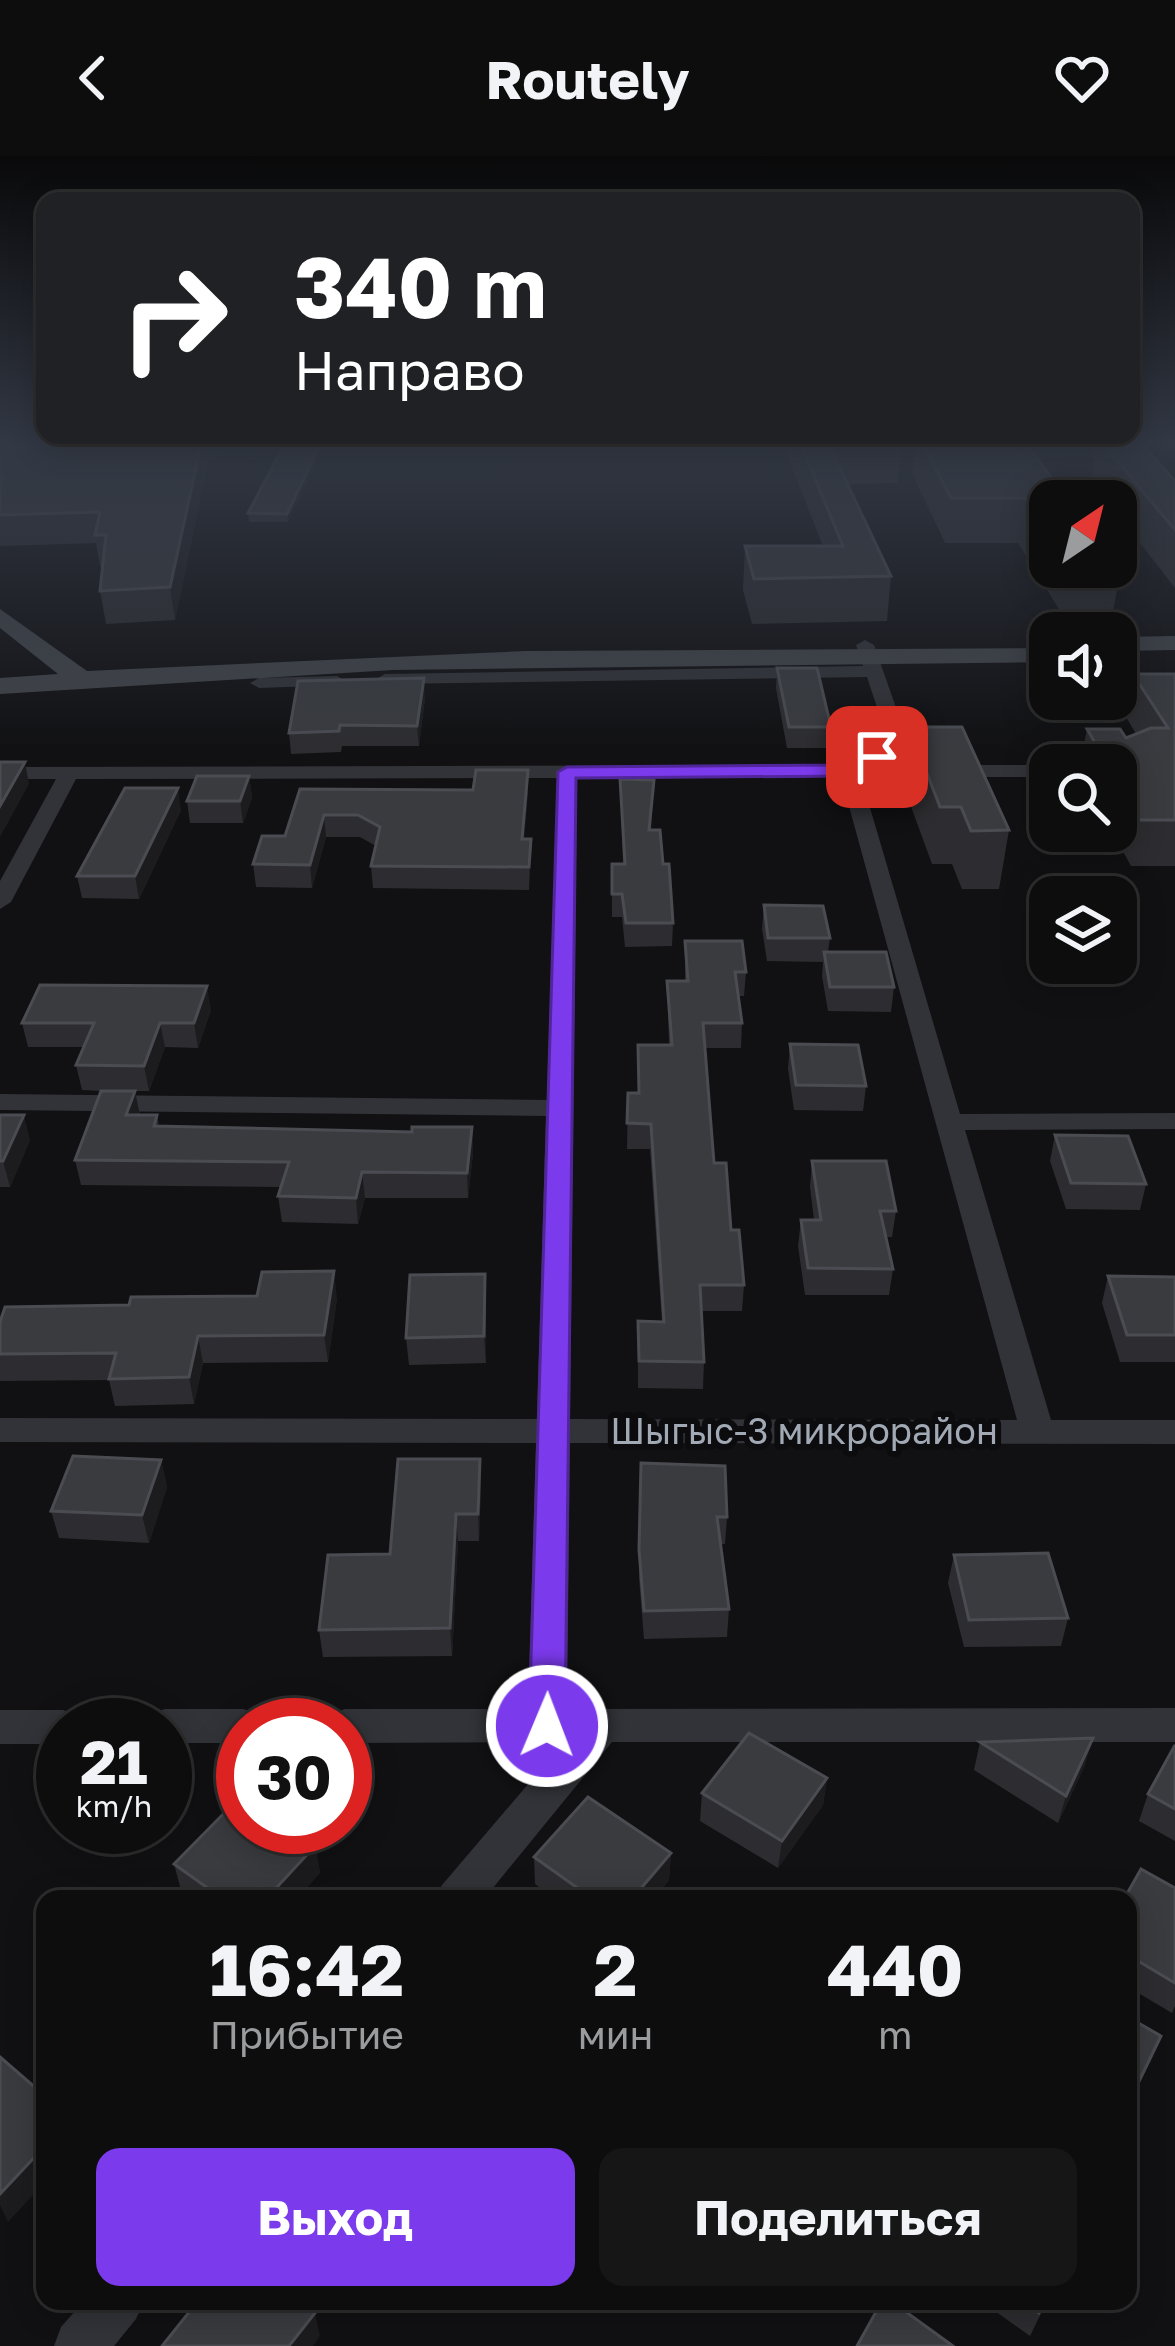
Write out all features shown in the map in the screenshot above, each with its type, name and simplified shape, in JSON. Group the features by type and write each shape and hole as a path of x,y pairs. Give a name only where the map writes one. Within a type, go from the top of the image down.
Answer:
{"main road":[{"path":"0,616 76,674"},
{"path":"1137,644 1175,644"},
{"path":"870,657 1029,646"},
{"path":"0,676 313,653 1029,655"},
{"path":"1137,654 1175,654"},
{"path":"0,686 76,674"}],"street":[{"path":"260,683 870,657 896,736 877,757 849,771"},
{"path":"849,771 1037,1431"},
{"path":"0,773 1029,771"},
{"path":"0,902 69,772"},
{"path":"547,1726 567,772"},
{"path":"0,1102 560,1108"},
{"path":"949,1122 1175,1120"},
{"name":"Шыгыс-3 микрорайон","path":"0,1430 1175,1432"},
{"path":"372,1726 1175,1725"},
{"path":"0,1726 36,1726"},
{"path":"465,1890 602,1726"},
{"path":"80,2346 110,2310"}],"building":[{"path":"105,547 179,547 170,587 100,591"},
{"path":"745,547 877,547 891,576 754,579"},
{"path":"777,668 817,668 831,727 789,727"},
{"path":"1137,674 1175,674 1175,820 1140,820 1137,744 1096,744 1087,729 1120,729 1126,738 1151,728 1168,728"},
{"path":"424,678 417,726 340,725 339,731 289,733 298,681"},
{"path":"909,727 962,727 1009,830 971,831 961,807 940,807"},
{"path":"0,762 25,762 0,806"},
{"path":"476,770 528,770 522,839 531,839 529,867 371,866 380,827 358,815 324,815 310,865 253,864 262,836 285,836 300,789 473,790"},
{"path":"197,776 249,776 240,801 187,801"},
{"path":"620,779 654,780 649,830 660,830 663,864 669,864 673,923 626,923 622,894 612,894 612,864 625,864"},
{"path":"125,788 178,788 135,876 77,876"},
{"path":"764,905 823,906 830,938 768,938"},
{"path":"685,941 742,941 746,972 735,972 742,1023 703,1023 714,1163 726,1163 731,1230 739,1230 744,1285 700,1285 704,1362 639,1361 638,1321 664,1322 651,1124 627,1123 628,1093 639,1093 638,1045 672,1045 667,981 688,981"},
{"path":"824,952 886,952 894,987 830,987"},
{"path":"40,985 207,986 194,1023 160,1023 144,1066 76,1065 94,1023 22,1023"},
{"path":"790,1044 858,1045 866,1086 796,1085"},
{"path":"101,1091 135,1091 126,1115 157,1115 154,1126 412,1132 412,1127 472,1127 467,1173 362,1172 356,1198 278,1196 289,1162 75,1160"},
{"path":"0,1115 24,1115 3,1161 0,1161"},
{"path":"1055,1135 1128,1136 1146,1184 1071,1183"},
{"path":"812,1161 886,1161 896,1211 880,1211 893,1269 808,1268 801,1220 821,1220"},
{"path":"334,1271 324,1335 198,1336 189,1377 109,1379 116,1353 0,1354 5,1307 129,1305 131,1297 257,1296 262,1272"},
{"path":"485,1274 484,1336 406,1338 410,1275"},
{"path":"1108,1276 1175,1277 1175,1335 1127,1335"},
{"path":"73,1456 161,1460 142,1515 51,1511"},
{"path":"398,1459 480,1459 478,1514 456,1514 450,1628 319,1630 328,1555 390,1554"},
{"path":"641,1463 725,1466 727,1517 717,1517 729,1609 644,1611 639,1550"},
{"path":"1048,1553 1068,1618 969,1620 954,1555"},
{"path":"749,1733 827,1778 782,1841 702,1793"},
{"path":"1093,1738 1066,1796 980,1742"},
{"path":"1175,1745 1175,1809 1148,1794"},
{"path":"588,1797 671,1853 640,1890 580,1890 534,1857"},
{"path":"216,1821 216,1854 308,1854 274,1890 210,1890 174,1864 184,1854 192,1854 192,1846"},
{"path":"1141,1869 1175,1888 1175,1983 1137,1960 1137,1890 1129,1890"},
{"path":"1137,2022 1161,2036 1137,2085"},
{"path":"0,2057 36,2088 36,2156 0,2194"},
{"path":"191,2310 315,2313 289,2346 162,2346"},
{"path":"877,2310 903,2310 953,2346 857,2346"}],"route":[{"path":"547,1726 567,772 849,771 877,757"}]}
